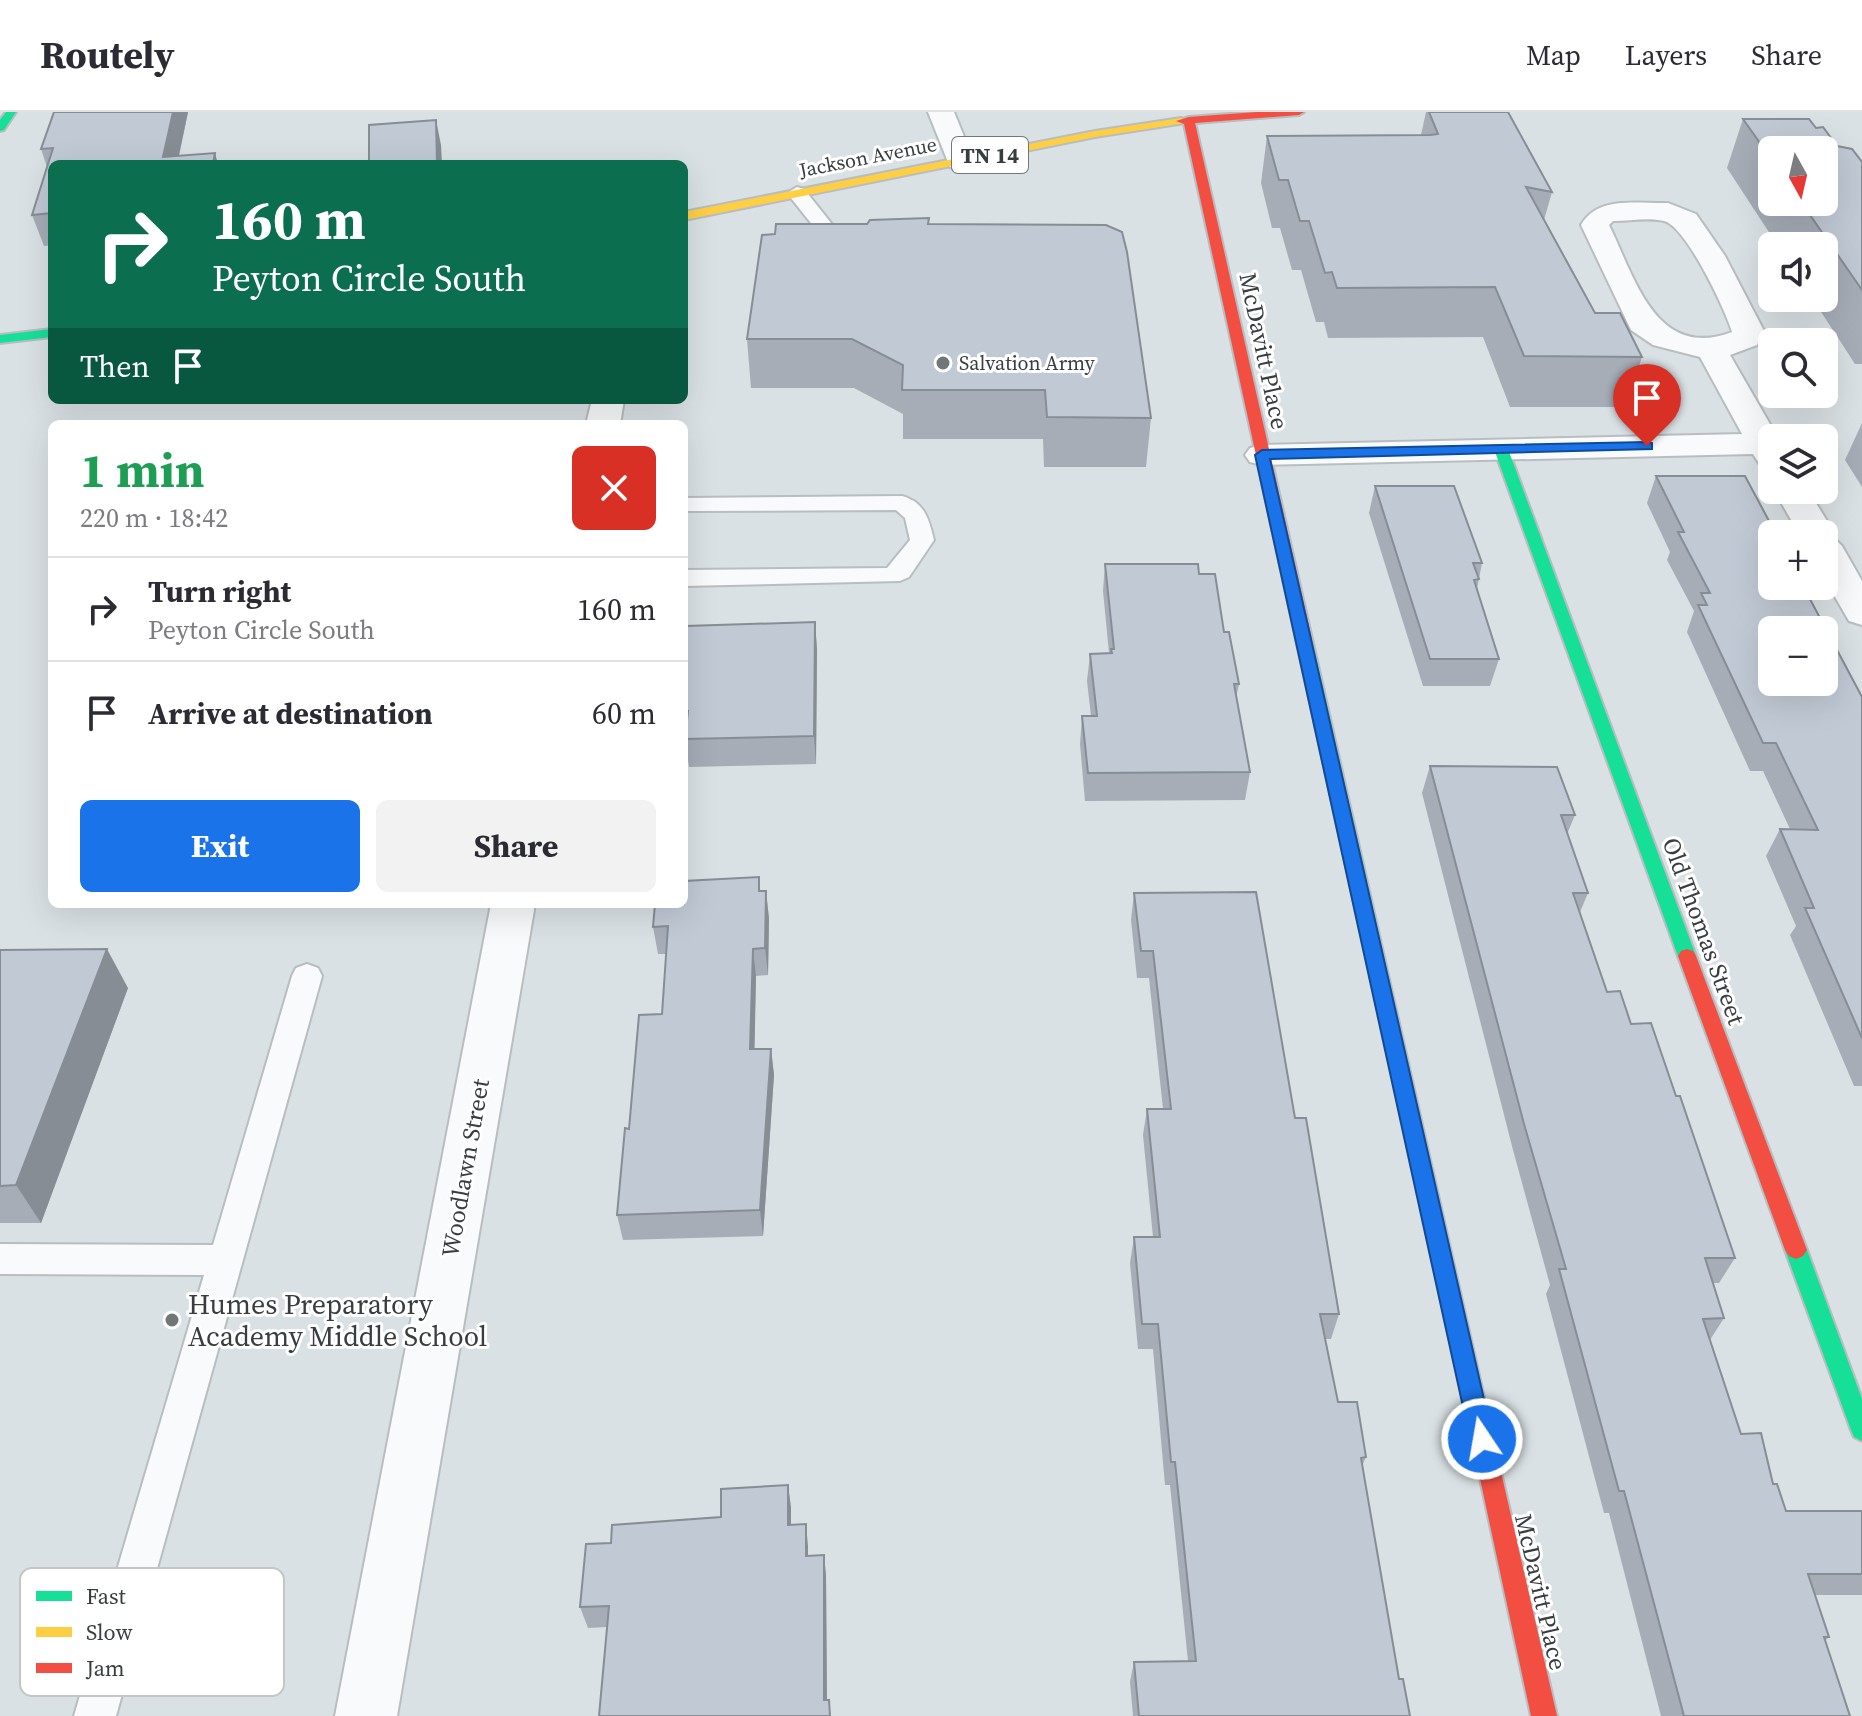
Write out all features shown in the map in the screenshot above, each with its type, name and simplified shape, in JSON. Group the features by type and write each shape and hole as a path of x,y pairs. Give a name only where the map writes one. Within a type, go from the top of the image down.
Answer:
{"street":[{"path":"0,128 11,112"},
{"path":"941,112 960,161"},
{"name":"Jackson Avenue","path":"688,215 1095,134 1189,120 1299,112"},
{"name":"McDavitt Place","path":"1189,120 1544,1716"},
{"path":"1712,351 1746,338 1748,331 1710,256 1686,220 1668,212 1607,213 1599,218 1595,225 1642,323 1664,338 1712,351 1758,433"},
{"path":"0,339 48,333"},
{"path":"1262,455 1501,449 1758,451"},
{"name":"Old Thomas Street","path":"1501,449 1862,1430"},
{"path":"1838,568 1858,600"},
{"name":"Woodlawn Street","path":"366,1716 512,908"}],"lane":[{"path":"797,193 833,238 872,241"},
{"path":"688,504 902,503 916,515 922,540 900,572 891,576 688,578"},
{"path":"137,1568 307,976"},
{"path":"0,1259 225,1260"},
{"path":"95,1716 101,1696"}],"building":[{"path":"54,112 173,112 163,157 215,153 214,160 49,160 53,148 41,149"},
{"path":"1429,112 1508,112 1552,192 1526,187 1595,313 1620,313 1642,357 1524,356 1495,287 1337,288 1332,272 1325,273 1309,221 1300,221 1288,180 1279,180 1267,136 1438,134"},
{"path":"1743,119 1809,119 1816,128 1823,127 1830,136 1758,136 1758,140"},
{"path":"436,120 437,160 369,160 369,125"},
{"path":"1838,146 1852,149 1862,162 1862,290 1838,255 1838,232 1822,232 1811,216 1838,216"},
{"path":"48,164 48,213 32,215"},
{"name":"Salvation Army","path":"929,218 928,224 1106,225 1122,232 1151,418 1047,417 1045,390 902,390 903,365 852,339 747,339 762,235 775,234 776,224 867,224 870,220"},
{"path":"1656,476 1745,476 1769,520 1758,520 1758,600 1810,600 1819,616 1758,616 1758,696 1838,696 1838,652 1862,697 1862,1038 1805,908 1814,908 1780,829 1818,830 1776,743 1763,743 1698,605 1707,605 1701,593 1710,593 1678,532 1684,532"},
{"path":"1375,486 1454,486 1482,563 1473,563 1479,579 1474,580 1499,659 1430,659"},
{"path":"1105,564 1198,564 1199,574 1215,574 1224,632 1229,632 1239,684 1234,684 1250,772 1088,773 1082,716 1097,716 1090,654 1112,653 1111,649 1114,649"},
{"path":"815,622 814,736 688,739 688,626"},
{"path":"1430,766 1557,767 1575,815 1561,815 1588,893 1573,893 1607,992 1620,991 1631,1024 1651,1023 1676,1096 1680,1096 1735,1258 1705,1258 1724,1318 1703,1319 1741,1434 1761,1433 1773,1484 1777,1484 1786,1511 1862,1511 1862,1574 1808,1574 1829,1637 1824,1637 1850,1716 1684,1716 1624,1491 1619,1491 1559,1269 1566,1269 1524,1124"},
{"path":"759,877 759,891 766,891 765,948 753,949 750,1049 771,1049 760,1210 617,1215 625,1128 629,1129 639,1015 662,1014 668,926 653,927 655,908 688,908 688,881"},
{"path":"1256,892 1295,1118 1306,1118 1339,1314 1320,1314 1338,1402 1357,1402 1366,1457 1361,1458 1399,1679 1403,1679 1410,1716 1139,1716 1134,1662 1196,1661 1175,1462 1171,1462 1158,1324 1142,1324 1134,1237 1160,1237 1147,1109 1171,1109 1153,951 1141,951 1134,893"},
{"path":"107,949 16,1185 0,1186 0,950"},
{"path":"788,1485 788,1525 806,1524 806,1556 824,1555 824,1700 829,1700 830,1716 599,1716 609,1606 580,1607 586,1544 611,1543 612,1525 721,1517 721,1489"}],"traffic: fast":[{"path":"0,128 11,112"},
{"path":"0,339 48,333"},
{"path":"1501,449 1687,956"},
{"path":"1304,639 1389,1019"},
{"path":"1796,1250 1862,1430"}],"traffic: slow":[{"path":"688,215 1095,134 1181,121"},
{"path":"1389,1019 1484,1446"}],"traffic: jam":[{"path":"1181,121 1299,112"},
{"path":"1189,120 1304,639"},
{"path":"1687,956 1796,1250"},
{"path":"1484,1446 1544,1716"}],"place":[{"name":"Salvation Army","path":"943,363"},
{"name":"Humes Preparatory Academy Middle School","path":"172,1320"}],"route":[{"path":"1482,1439 1262,455 1647,446"}]}
